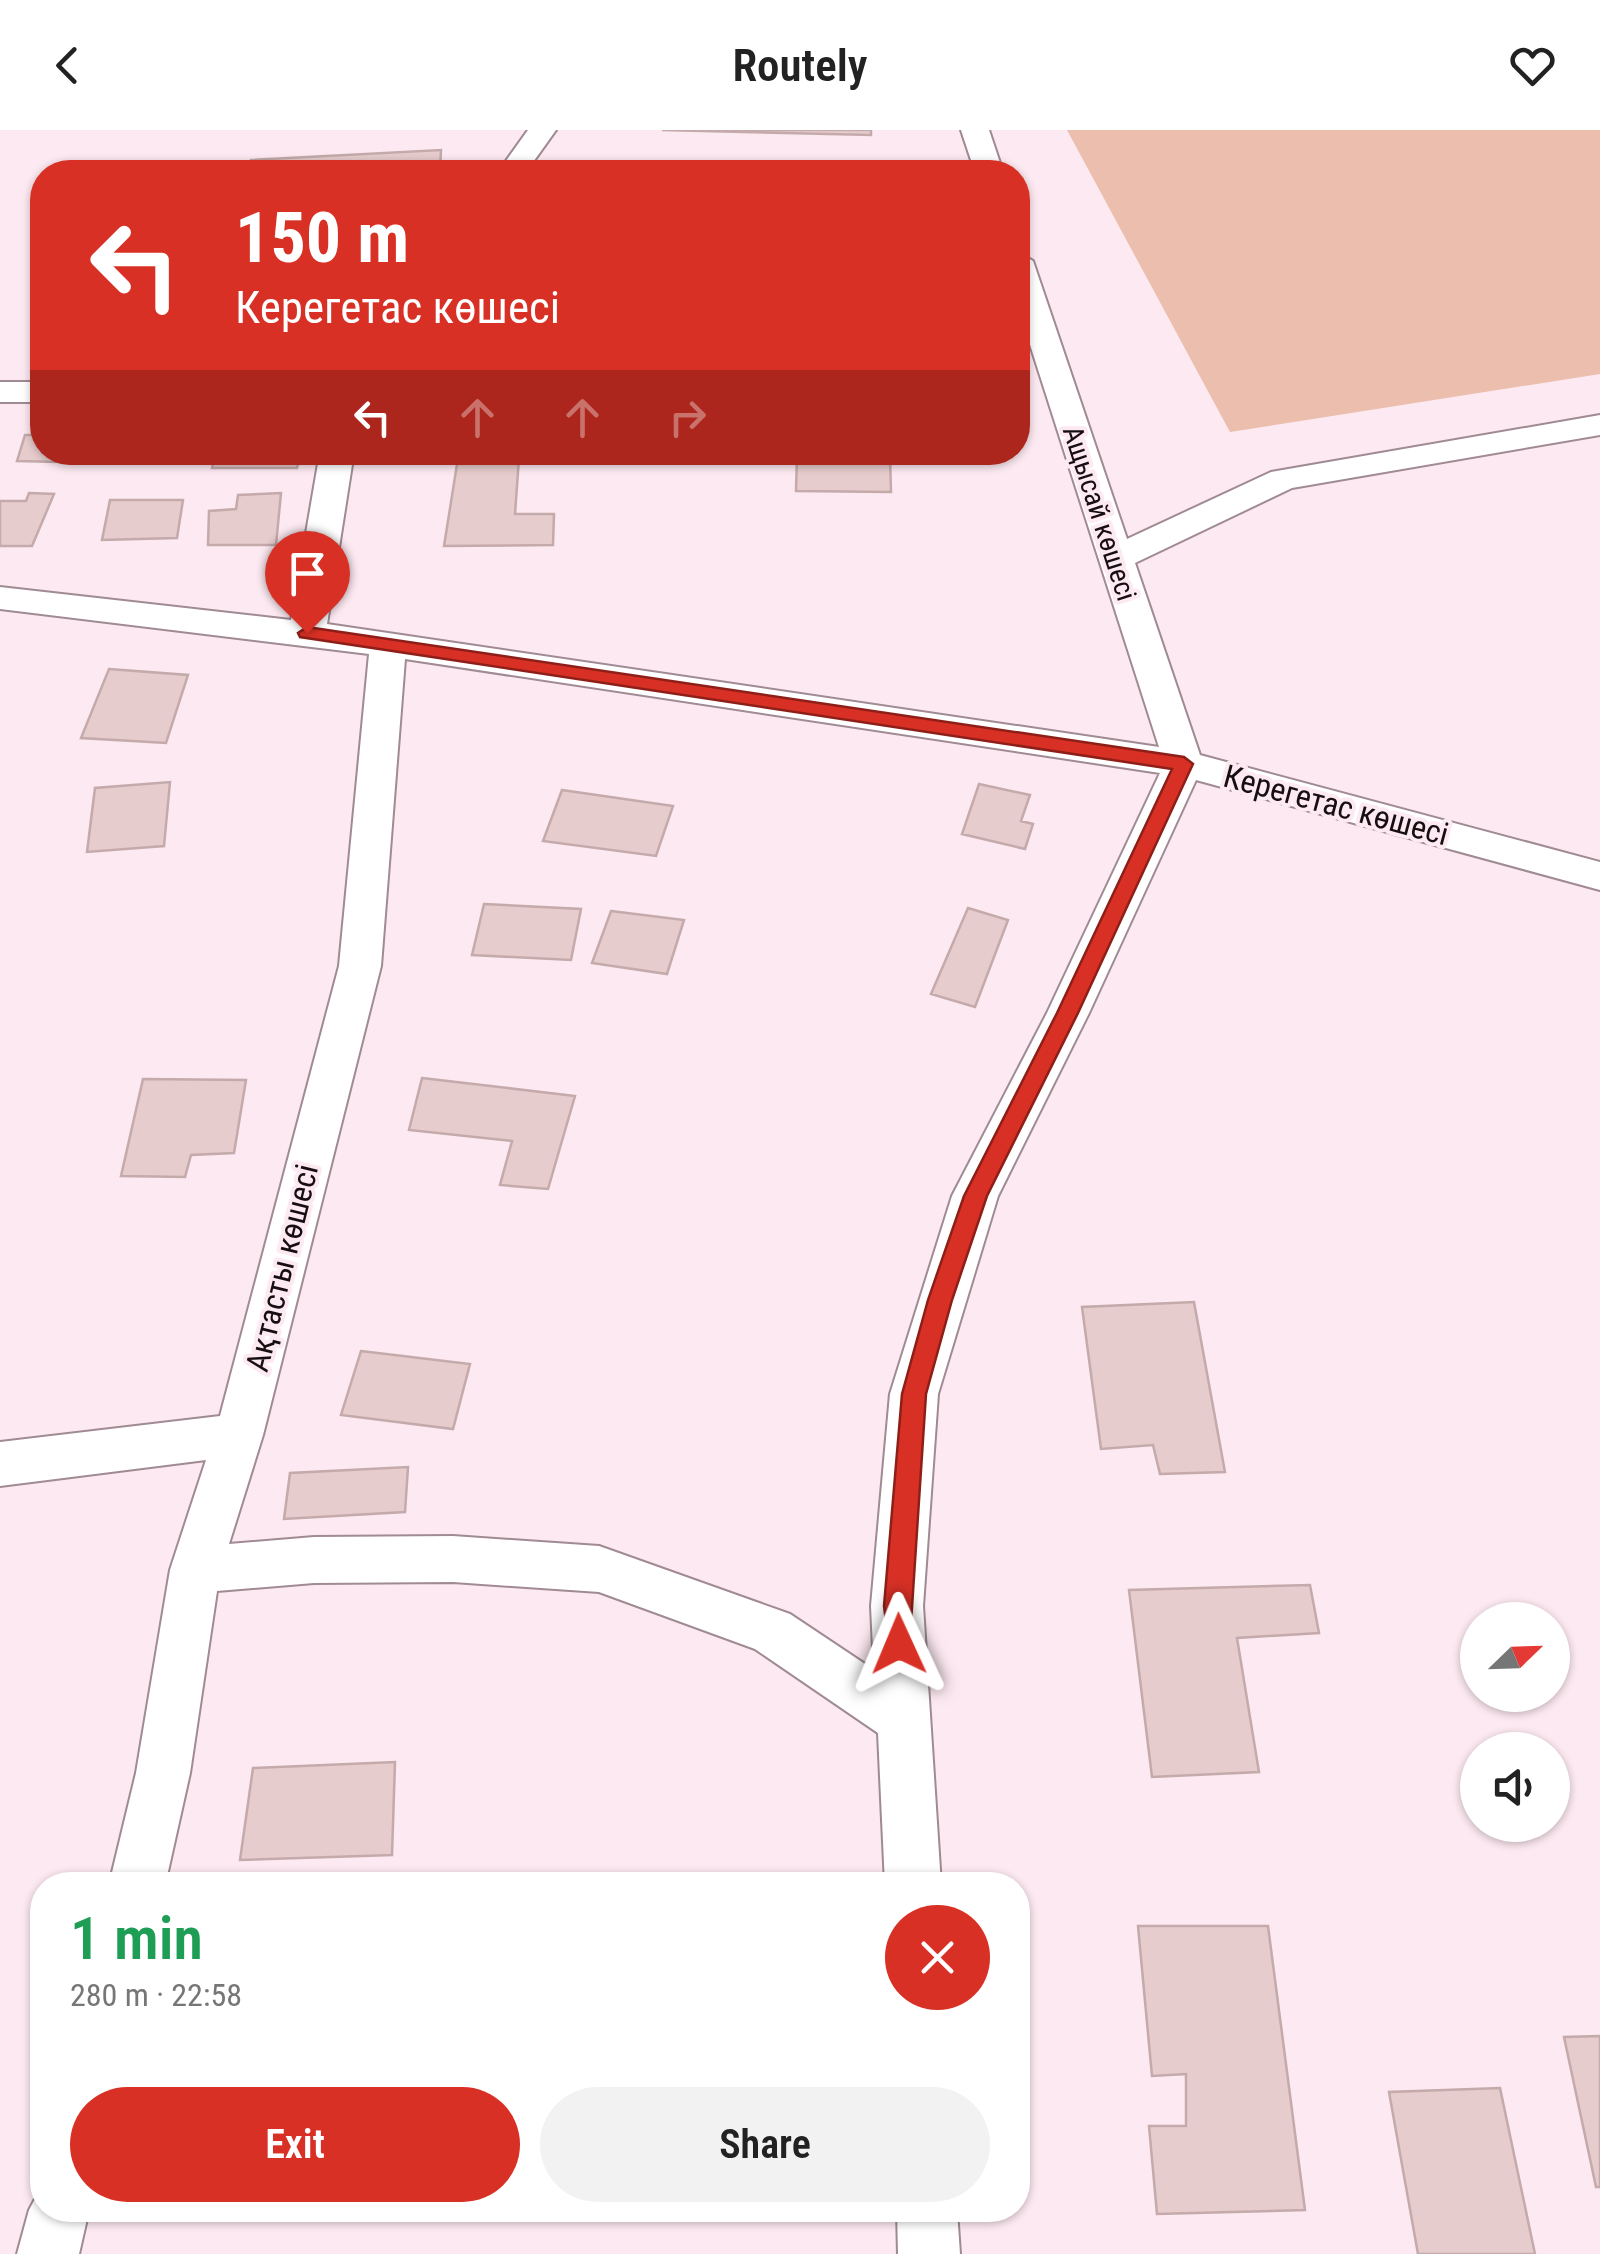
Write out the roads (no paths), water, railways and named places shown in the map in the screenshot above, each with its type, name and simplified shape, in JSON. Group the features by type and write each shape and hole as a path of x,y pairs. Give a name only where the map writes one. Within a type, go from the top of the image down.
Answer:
{"street":[{"path":"521,160 542,130"},
{"path":"975,130 985,160"},
{"name":"Ащысай көшесі","path":"1030,297 1184,764"},
{"path":"0,392 30,392"},
{"path":"1114,559 1283,479 1600,425"},
{"path":"307,633 336,465"},
{"name":"Керегетас көшесі","path":"0,598 307,633 1184,764 1600,876"},
{"name":"Ақтасты көшесі","path":"140,1872 164,1773 196,1570 240,1435 360,966 388,645"},
{"path":"912,1872 897,1606 914,1394 975,1196 1068,1013 1184,764"},
{"path":"0,1464 240,1435"},
{"path":"196,1570 314,1560 453,1559 599,1569 772,1631 903,1720"},
{"path":"48,2254 56,2222"},
{"path":"928,2222 929,2254"}]}
